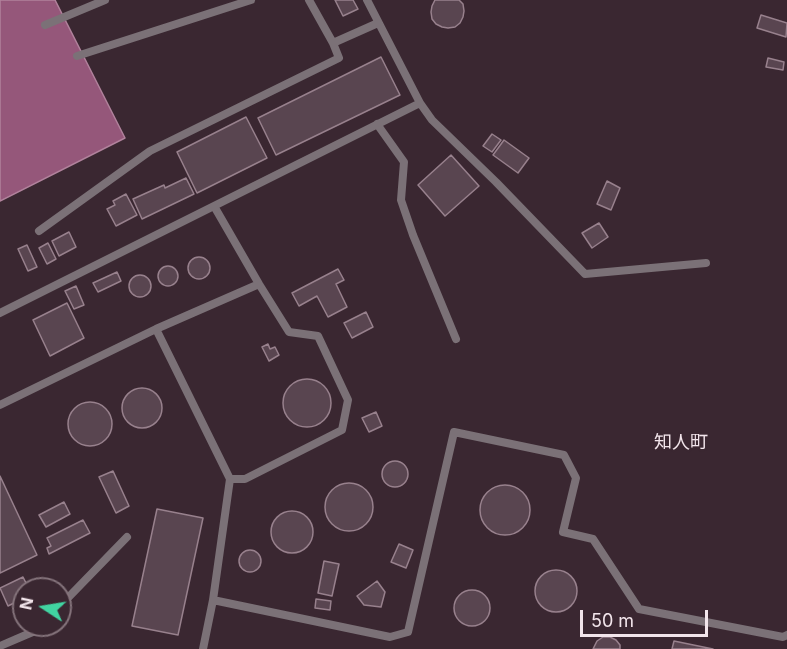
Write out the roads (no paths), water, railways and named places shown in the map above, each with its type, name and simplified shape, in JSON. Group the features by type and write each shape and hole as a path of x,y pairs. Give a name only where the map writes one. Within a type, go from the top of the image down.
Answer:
{"lane":[{"path":"45,25 105,0"},
{"path":"77,56 251,0"},
{"path":"39,231 150,151 339,58 309,0"},
{"path":"371,2 378,23 420,103 432,120 585,274 706,263"},
{"path":"333,43 378,23"},
{"path":"0,313 420,103"},
{"path":"377,124 404,162 401,200 456,339"},
{"path":"214,206 289,332 318,336 348,400 342,430 245,479 230,480"},
{"path":"0,405 156,329 259,284"},
{"path":"156,329 230,480 213,600 203,649"},
{"path":"213,600 390,637 408,632 454,432 564,455 576,478 563,532 593,539 639,609 783,637 787,635"},
{"path":"72,594 128,537"},
{"path":"0,646 21,637"}],"district":[{"name":"知人町","path":"681,443"}]}
